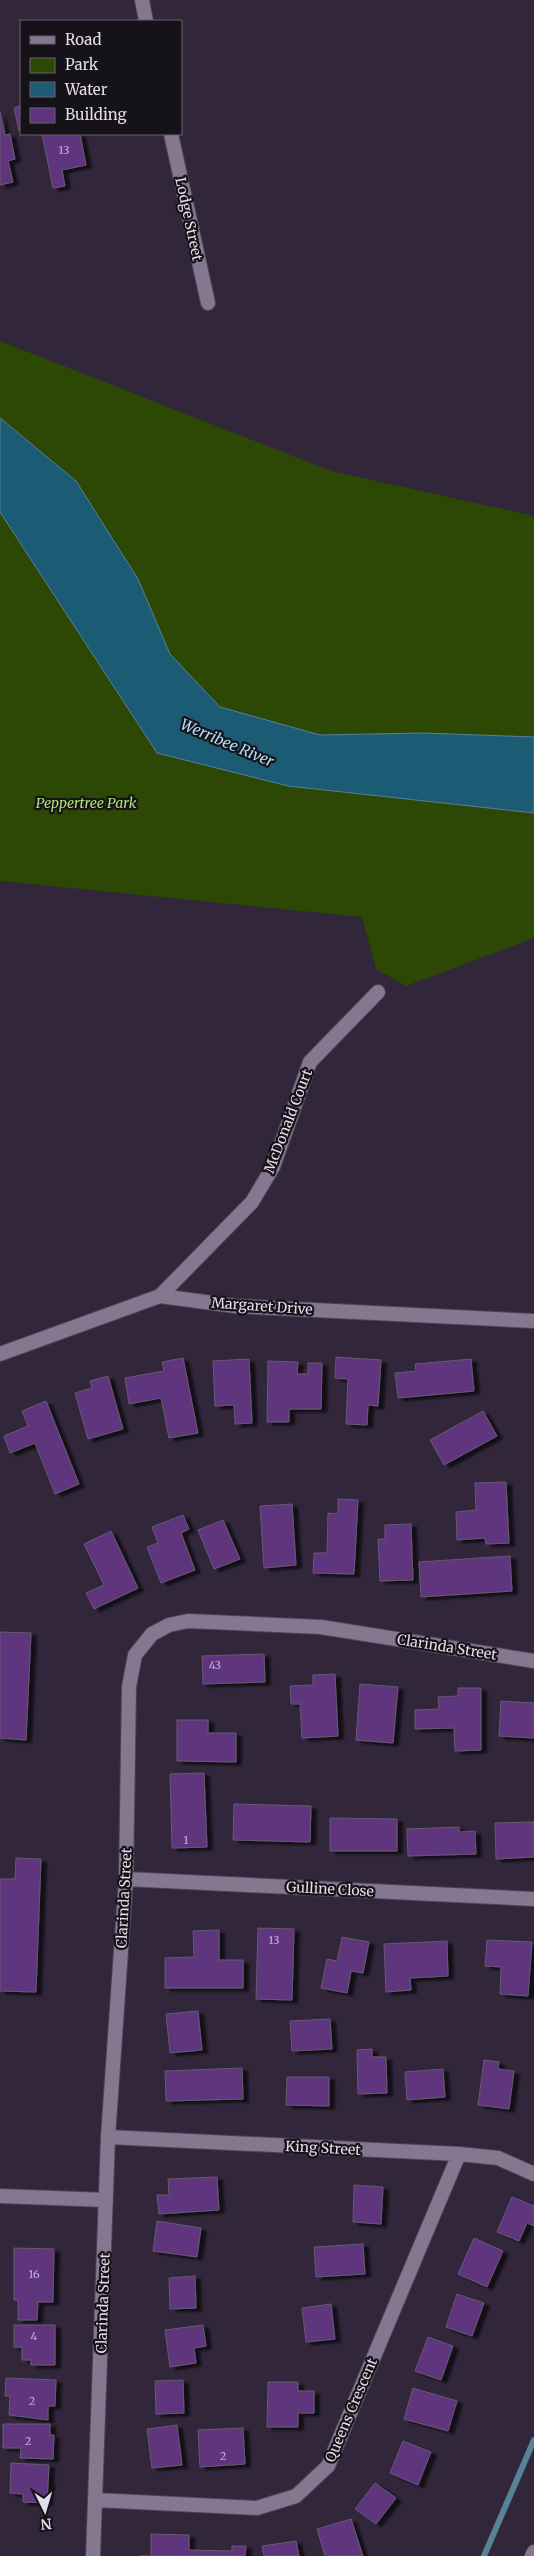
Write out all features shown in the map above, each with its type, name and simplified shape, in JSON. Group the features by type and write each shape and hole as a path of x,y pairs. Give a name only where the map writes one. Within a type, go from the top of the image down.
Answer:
{"street":[{"path":"142,0 146,20"},
{"name":"Lodge Street","path":"171,135 208,303"},
{"name":"McDonald Court","path":"160,1296 252,1202 273,1167 310,1062 378,992"},
{"name":"Margaret Drive","path":"0,1354 160,1296 235,1306 534,1321"},
{"name":"Clarinda Street","path":"93,2556 108,2137 126,1880 129,1687 135,1655 152,1634 168,1625 188,1621 321,1626 534,1661"},
{"name":"Gulline Close","path":"126,1880 534,1899"},
{"name":"King Street","path":"108,2137 459,2154 498,2158 534,2174"},
{"name":"Queens Crescent","path":"96,2500 257,2508 296,2496 328,2466 459,2154"},
{"path":"0,2196 106,2200"},
{"path":"532,2556 534,2552"}],"green space":[{"path":"0,341 331,471 534,516 534,737 423,733 320,735 220,707 170,654 138,579 76,481 0,418"},
{"name":"Peppertree Park","path":"0,512 157,753 297,787 534,813 534,938 406,986 376,969 362,917 0,881"}],"water":[{"name":"Werribee River","path":"0,418 76,481 138,579 170,654 220,707 320,735 423,733 534,737 534,813 288,786 157,753 0,512"}],"building":[{"path":"20,106 19,131 14,108"},
{"path":"0,112 5,135 10,134 15,159 8,161 13,182 0,185"},
{"path":"42,135 80,135 86,165 62,170 65,186 53,188"},
{"path":"336,1357 381,1360 378,1406 368,1405 367,1425 346,1424 348,1379 335,1378"},
{"path":"183,1358 198,1433 169,1438 161,1398 129,1404 125,1378 164,1371 162,1362"},
{"path":"249,1359 252,1423 235,1424 234,1405 215,1406 213,1361"},
{"path":"471,1359 474,1391 398,1398 395,1373 416,1371 415,1364"},
{"path":"268,1361 298,1362 297,1374 308,1374 308,1363 322,1363 321,1409 289,1409 289,1422 267,1422"},
{"path":"108,1376 123,1429 88,1439 75,1393 92,1388 90,1381"},
{"path":"46,1401 79,1484 55,1494 35,1443 10,1453 4,1436 28,1426 22,1411"},
{"path":"483,1411 497,1436 444,1465 430,1440"},
{"path":"506,1482 509,1543 486,1544 485,1538 457,1540 456,1512 476,1510 475,1483"},
{"path":"338,1499 358,1500 354,1574 313,1573 314,1553 327,1553 328,1513 338,1514"},
{"path":"292,1504 296,1565 264,1568 260,1506"},
{"path":"183,1515 189,1529 181,1533 195,1570 161,1583 147,1547 158,1543 152,1527"},
{"path":"223,1520 240,1559 214,1569 198,1530"},
{"path":"411,1524 413,1580 380,1581 378,1539 385,1539 385,1525"},
{"path":"111,1531 138,1588 94,1609 86,1593 104,1585 84,1544"},
{"path":"510,1556 512,1591 421,1597 419,1562"},
{"path":"0,1632 31,1633 26,1740 0,1738"},
{"path":"264,1654 265,1682 203,1684 202,1656"},
{"path":"335,1674 338,1736 302,1738 300,1704 291,1704 290,1686 313,1685 313,1675"},
{"path":"360,1684 398,1687 393,1743 356,1740"},
{"path":"458,1688 481,1688 481,1750 455,1751 454,1728 415,1729 415,1710 439,1709 438,1697 458,1696"},
{"path":"501,1701 534,1703 534,1738 499,1736"},
{"path":"177,1720 208,1720 208,1733 236,1733 236,1762 177,1761"},
{"path":"204,1773 207,1847 172,1848 170,1774"},
{"path":"234,1804 311,1806 310,1842 233,1840"},
{"path":"330,1818 397,1819 397,1851 330,1851"},
{"path":"534,1822 534,1857 496,1859 495,1823"},
{"path":"459,1827 459,1832 475,1831 476,1854 408,1856 407,1829"},
{"path":"16,1858 41,1859 36,1992 0,1991 0,1879 15,1879"},
{"path":"258,1928 294,1929 292,2000 256,1999"},
{"path":"219,1930 219,1960 243,1960 243,1988 165,1988 165,1958 194,1957 193,1931"},
{"path":"342,1937 369,1942 363,1973 351,1971 347,1993 321,1988 327,1959 337,1961"},
{"path":"487,1940 532,1942 528,1996 500,1994 501,1967 485,1966"},
{"path":"447,1941 448,1976 410,1978 411,1990 386,1992 384,1944"},
{"path":"198,2011 202,2050 170,2053 166,2014"},
{"path":"330,2019 332,2049 292,2051 290,2021"},
{"path":"372,2049 372,2057 386,2057 387,2093 358,2094 357,2050"},
{"path":"484,2060 499,2062 498,2069 514,2071 509,2109 478,2105"},
{"path":"242,2068 243,2099 166,2101 165,2071"},
{"path":"443,2069 445,2097 407,2100 405,2072"},
{"path":"287,2077 329,2077 329,2106 286,2105"},
{"path":"217,2177 219,2210 159,2214 157,2195 169,2195 168,2179"},
{"path":"354,2185 383,2187 381,2224 353,2222"},
{"path":"512,2197 534,2206 534,2226 527,2223 519,2241 497,2232"},
{"path":"157,2221 201,2228 197,2257 153,2251"},
{"path":"474,2238 503,2251 487,2287 458,2274"},
{"path":"363,2244 365,2274 316,2277 314,2247"},
{"path":"14,2248 54,2249 53,2302 38,2302 37,2320 18,2320 18,2300 14,2300"},
{"path":"195,2276 196,2308 170,2309 169,2278"},
{"path":"457,2294 484,2303 472,2336 446,2327"},
{"path":"331,2304 335,2339 306,2342 302,2308"},
{"path":"14,2325 55,2325 55,2365 31,2365 31,2360 22,2360 22,2347 14,2347"},
{"path":"203,2325 206,2346 194,2348 196,2363 170,2367 165,2330"},
{"path":"428,2337 453,2346 441,2380 415,2371"},
{"path":"6,2378 56,2380 55,2406 48,2406 48,2420 9,2415 10,2396 5,2396"},
{"path":"183,2380 184,2413 156,2414 155,2381"},
{"path":"268,2382 298,2382 298,2391 314,2391 314,2413 298,2413 298,2427 267,2427"},
{"path":"413,2388 457,2401 448,2431 404,2419"},
{"path":"3,2424 50,2424 50,2435 54,2435 53,2459 20,2458 21,2448 3,2448"},
{"path":"177,2425 182,2465 152,2468 147,2429"},
{"path":"243,2428 245,2464 200,2467 198,2430"},
{"path":"403,2441 431,2452 418,2485 390,2473"},
{"path":"11,2463 49,2465 47,2503 23,2502 23,2494 10,2493"},
{"path":"375,2483 396,2498 376,2524 355,2509"},
{"path":"351,2519 363,2556 325,2556 317,2529"},
{"path":"151,2534 189,2535 189,2550 232,2551 232,2546 246,2546 245,2556 151,2556"},
{"path":"296,2541 299,2556 264,2556 262,2546"}],"waterway":[{"path":"484,2556 534,2440"}]}
